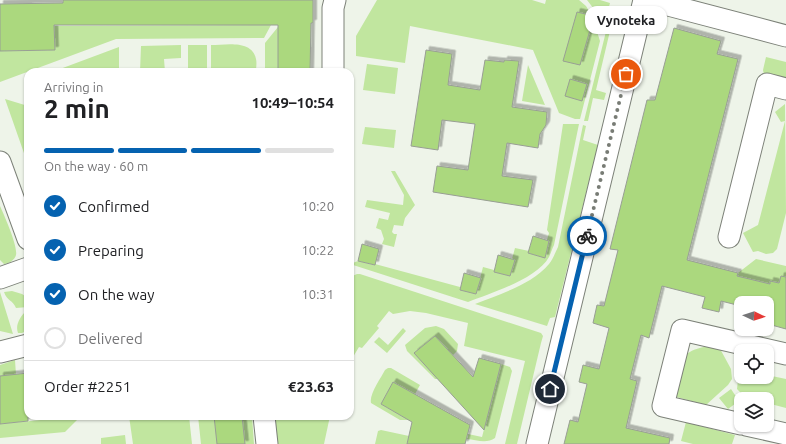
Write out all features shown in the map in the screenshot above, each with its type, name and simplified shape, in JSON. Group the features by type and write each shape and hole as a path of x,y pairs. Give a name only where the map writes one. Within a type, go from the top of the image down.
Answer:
{"street":[{"path":"333,68 333,8 335,0"},
{"path":"537,444 644,0"},
{"path":"649,0 786,36"},
{"path":"729,237 767,84 786,89"},
{"path":"0,162 24,228"},
{"path":"0,278 24,269"},
{"path":"734,422 663,406 682,330 786,354"},
{"path":"0,352 24,346"},
{"path":"264,420 267,444"},
{"path":"774,431 786,434"}],"green space":[{"path":"377,0 532,0 545,4 546,0 579,0 586,6 592,16 577,12 573,28 593,19 600,41 580,119 575,119 559,113 533,50 410,26 405,63 356,56 356,36"},
{"path":"587,0 600,0 610,3 602,33 597,13"},
{"path":"616,6 627,8 625,16 614,14 596,90 606,93 604,100 593,98 588,121 584,121 612,7"},
{"path":"271,25 264,38 116,39 38,68 24,68 24,73 0,82 0,51 55,50 54,28 52,28 52,26"},
{"path":"282,26 278,68 265,68 265,43 278,27"},
{"path":"237,44 244,46 249,48 256,59 256,68 211,68 211,45"},
{"path":"181,45 181,58 164,59 165,68 140,68 141,46"},
{"path":"188,45 207,45 207,68 188,68"},
{"path":"119,47 119,68 63,68"},
{"path":"766,57 786,62 786,80 764,75 763,70"},
{"path":"367,64 398,68 395,94 363,90"},
{"path":"528,65 545,105 522,101"},
{"path":"5,99 24,105 24,153"},
{"path":"785,104 786,213 777,249 773,253 766,254 758,251 753,252 743,233 758,225 785,121 781,122 775,112"},
{"path":"563,124 579,124 554,245 549,257 543,265 524,279 501,290 468,302 354,265 354,262 358,261 375,264 460,287 460,290 476,294 483,267 494,270 494,272 510,276 515,260 512,259 515,248 529,251 528,253 545,258 549,241 547,240 549,233 547,230"},
{"path":"583,125 586,126 583,140 598,145 555,317 550,318 547,326 475,304 515,288 533,278 552,260 558,247"},
{"path":"365,127 396,130 394,148 362,144"},
{"path":"391,171 395,171 415,205 405,218 403,226 394,225 392,232 397,234 394,247 382,244 384,239 381,230 376,228 379,218 388,220 390,213 365,207 367,200 403,205 404,195"},
{"path":"0,206 10,230 16,251 14,259 4,264 0,260"},
{"path":"756,259 786,266 786,284 771,281 770,284 737,276 738,273"},
{"path":"360,274 541,333 543,336 517,444 505,444 525,361 464,346 468,323 426,313 410,311 393,314 389,311 377,326 379,328 362,348 359,347 354,355 354,275"},
{"path":"12,291 24,295 24,307 16,308 4,292"},
{"path":"0,292 13,334 0,331"},
{"path":"24,314 24,332 18,333 17,327"},
{"path":"436,326 444,329 458,344 457,351 453,355 435,336 415,353 438,379 435,379 407,351 405,345 425,328"},
{"path":"403,328 406,331 387,353 374,342 379,337 388,345"},
{"path":"718,345 731,369 732,379 728,385 706,405 673,396 683,358 694,350"},
{"path":"15,360 16,375 0,376 0,365"},
{"path":"501,364 510,367 512,371 495,438 489,441 467,439 468,434 482,437"},
{"path":"391,368 420,385 415,394 393,383 381,404 409,420 400,420 371,403 373,391 385,370"},
{"path":"774,376 786,379 786,408 774,405 774,392 740,392 737,389 738,384 774,384"},
{"path":"731,389 734,394 734,405 728,409 719,398"},
{"path":"41,420 77,420 65,432 0,438 0,424"},
{"path":"130,420 189,420 192,444 133,444"},
{"path":"198,420 252,420 254,444 201,444"},
{"path":"273,420 329,420 324,444 276,444"},
{"path":"686,422 735,435 732,444 693,444 681,441"},
{"path":"381,430 409,436 407,444 375,444 378,431"},
{"path":"125,435 126,444 101,444 101,438"}],"building":[{"path":"63,0 313,0 310,68 278,68 278,25 54,25 55,50 0,51 0,4 63,3"},
{"path":"577,12 594,16 580,65 563,61"},
{"path":"674,28 721,41 717,54 738,59 687,260 738,273 737,276 770,284 770,281 779,283 781,276 786,277 786,329 774,326 774,296 734,296 734,304 721,301 719,312 702,308 705,297 662,286 649,338 641,335 630,379 637,381 626,428 670,438 669,444 564,444 570,420 578,422 587,384 579,382 583,365 599,369 609,328 593,323 597,305 604,306 618,250 610,249 647,100 655,100"},
{"path":"426,50 452,54 448,85 480,90 485,60 504,62 504,60 519,61 512,107 547,112 546,125 540,134 538,148 507,143 502,176 533,180 528,207 433,192 437,166 468,170 475,124 442,120 438,150 411,146"},
{"path":"570,79 587,84 582,101 565,96"},
{"path":"533,236 549,241 545,258 528,253"},
{"path":"362,244 379,249 375,265 358,261"},
{"path":"498,255 515,260 510,276 494,272"},
{"path":"464,273 481,278 476,294 460,290"},
{"path":"435,336 473,377 479,358 501,364 484,430 414,353"},
{"path":"24,373 24,420 28,421 0,424 0,376"},
{"path":"393,382 470,425 465,444 407,444 412,422 381,404"},
{"path":"214,420 242,420 245,444 217,444"}],"way so far":[{"path":"587,236 626,74"}],"place":[{"name":"Vynoteka","path":"626,74"}],"route":[{"path":"550,389 587,236"}]}
